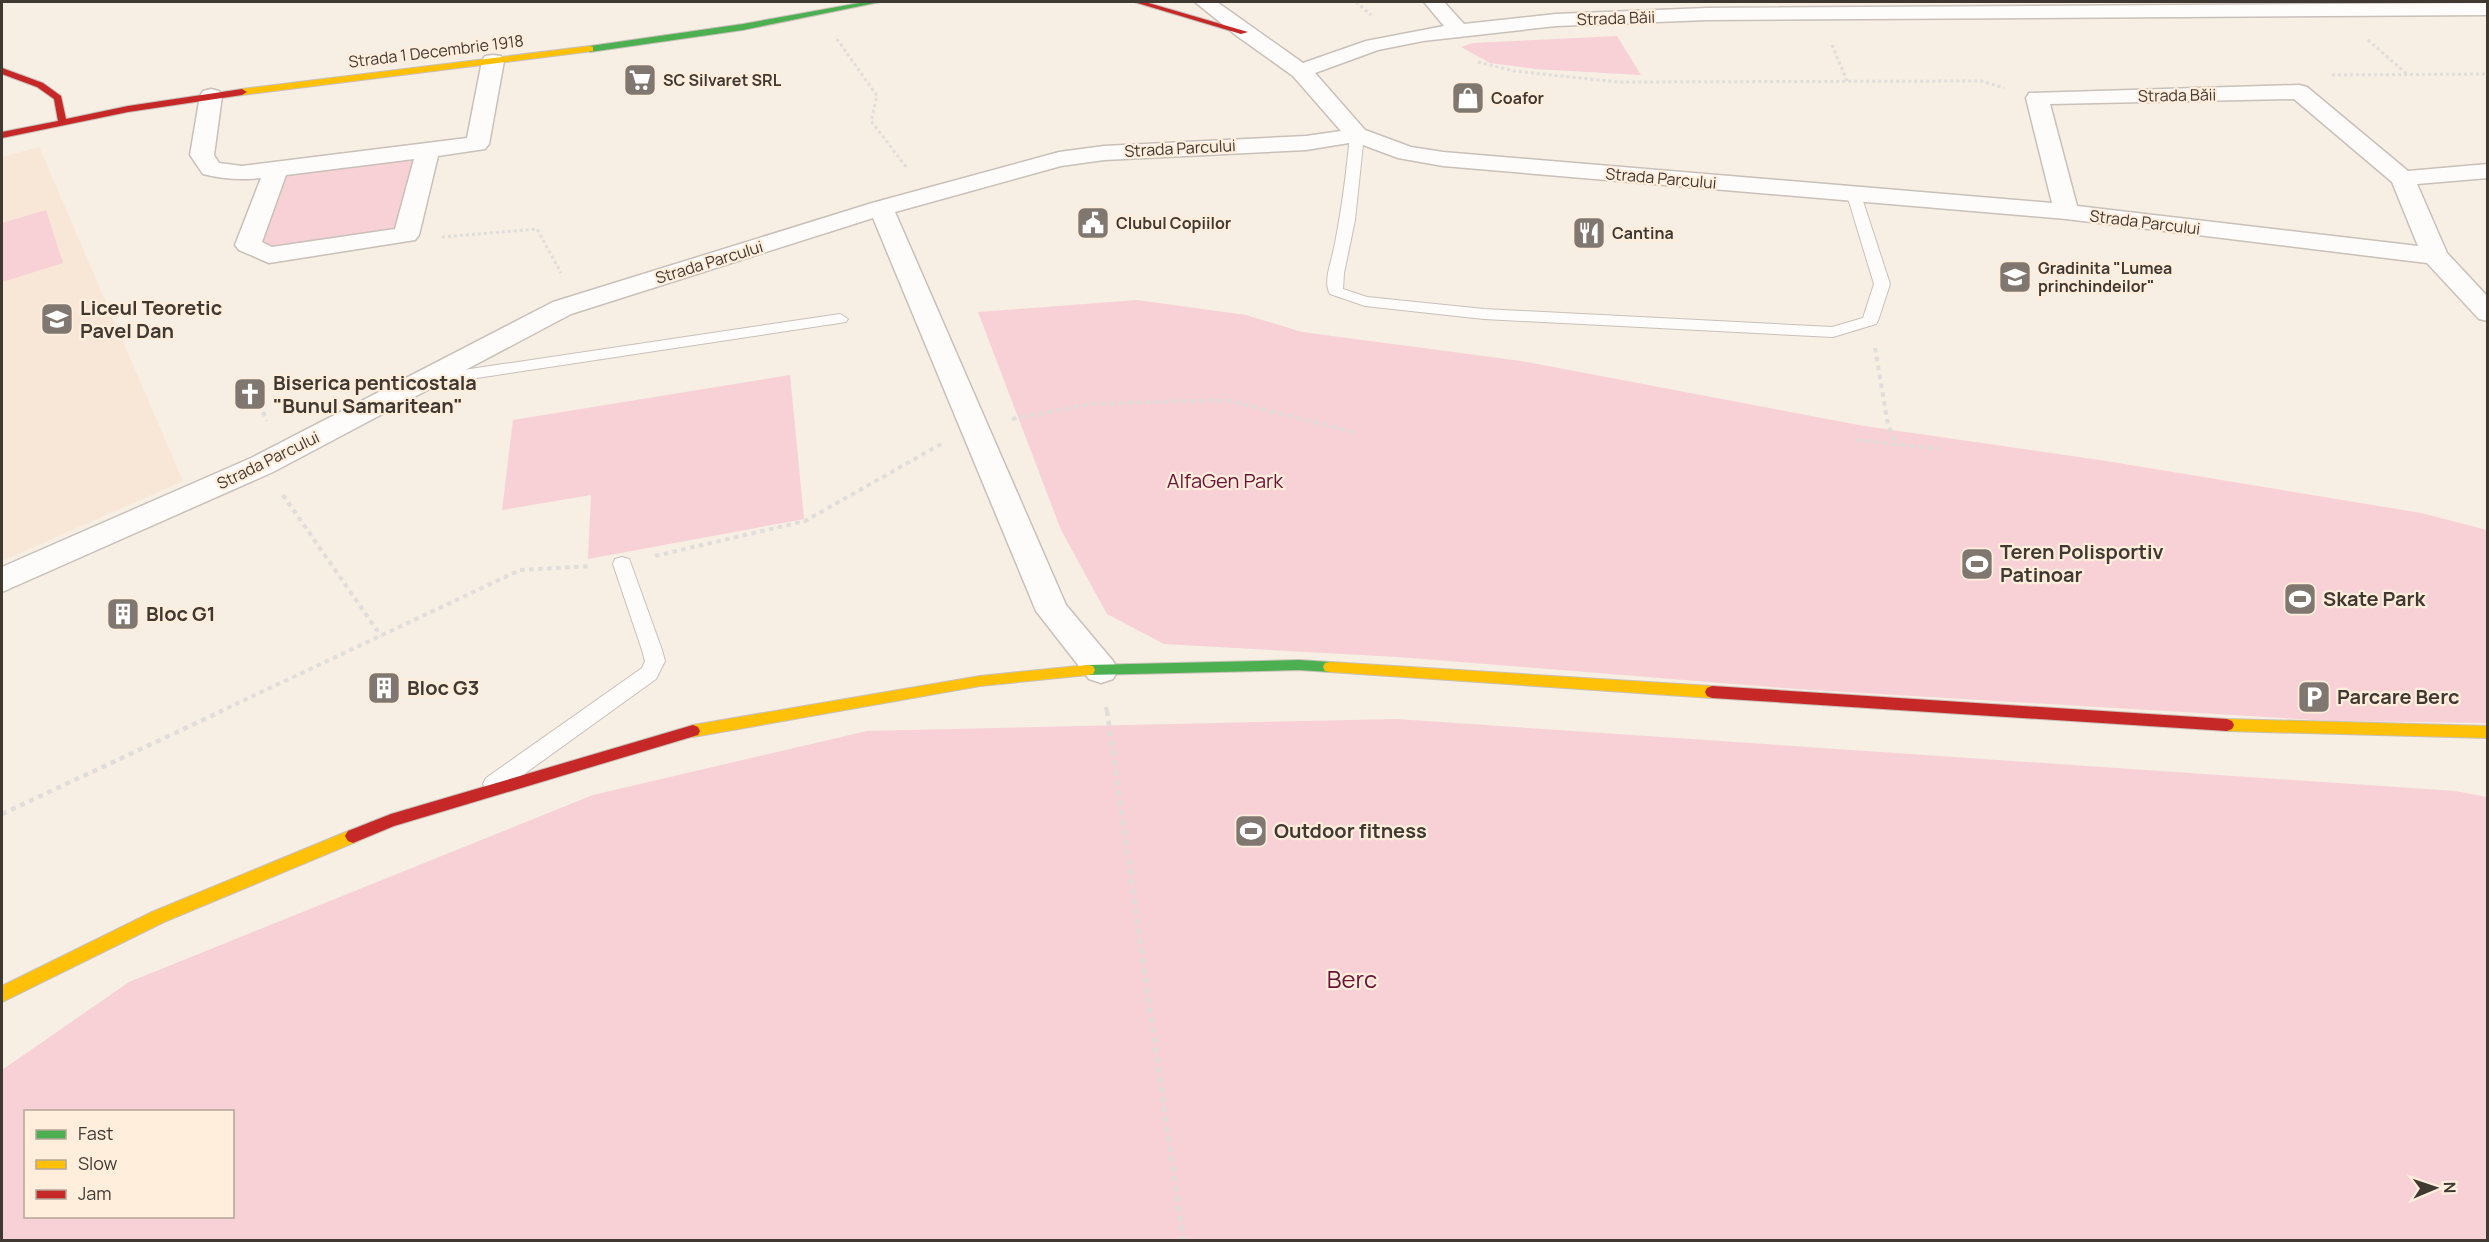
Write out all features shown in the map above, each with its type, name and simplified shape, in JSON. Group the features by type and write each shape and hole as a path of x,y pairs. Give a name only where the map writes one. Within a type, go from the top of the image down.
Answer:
{"street":[{"name":"Strada 1 Decembrie 1918","path":"2,135 62,120 210,96 493,61 744,26 876,2"},
{"path":"1138,2 1244,32"},
{"path":"1205,2 1244,32 1301,70 1356,135"},
{"path":"1434,2 1459,31"},
{"path":"2292,2 2318,10"},
{"name":"Strada Băii","path":"1301,70 1373,45 1431,34 1556,20 1707,14 2487,9"},
{"path":"210,96 202,155 211,169 242,173 477,144 493,61"},
{"path":"2,71 40,85 58,98 62,120"},
{"path":"2299,92 2403,179 2435,256 2486,310"},
{"name":"Strada Băii","path":"2037,98 2299,92"},
{"path":"2037,98 2066,212"},
{"name":"Strada Parcului","path":"2,580 262,465 562,308 880,208 1059,159 1115,152 1306,143 1356,135 1406,153 1443,159 2066,212 2435,256"},
{"path":"277,168 248,245 269,255 406,235 428,150"},
{"path":"2403,179 2487,171"},
{"path":"880,208 1052,611 1101,670"},
{"path":"2,994 158,916 390,820 687,732 980,681 1068,670 1299,666 2251,727 2487,732"}],"lane":[{"path":"1356,135 1348,220 1336,273 1335,291 1365,301 1472,313 1833,332 1870,321 1882,284 1854,195"},
{"path":"422,381 840,319"},
{"path":"482,793 649,673 655,661 622,564"}],"path":[{"path":"815,13 869,82 877,96 871,121 927,195"},
{"path":"1820,13 1847,81"},
{"path":"1431,34 1474,61 1514,71 1618,82 1981,81 2037,98"},
{"path":"2299,92 2295,76 2487,74"},
{"path":"406,235 431,238 537,229 578,303"},
{"path":"1870,321 1888,425 1898,445"},
{"path":"2,814 520,570 622,564 805,521 973,426 1090,404 1227,400 1357,433"},
{"path":"1856,440 1939,449"},
{"path":"262,465 381,636"},
{"path":"1101,670 1183,1240"}],"shaded area":[{"name":"Liceul Teoretic Pavel Dan","path":"39,147 183,481 2,561 2,157"}],"green space":[{"path":"1617,36 1641,75 1535,69 1490,63 1461,47 1473,43"},
{"path":"417,157 398,231 259,249 287,173"},
{"path":"46,210 63,263 2,282 2,223"},
{"name":"AlfaGen Park","path":"1137,300 1246,315 1302,332 1521,361 1864,426 2106,461 2421,513 2487,530 2487,723 2332,721 1797,689 1398,657 1164,644 1107,614 1061,530 978,312"},
{"path":"790,375 804,519 588,559 591,495 502,510 513,420"},
{"name":"Berc","path":"1396,719 2455,791 2487,797 2487,1240 2,1240 2,1070 129,982 593,795 867,731"}],"traffic: fast":[{"path":"590,49 743,27 876,2"},
{"path":"1088,670 1299,665 1330,667"}],"traffic: slow":[{"path":"242,92 590,49"},
{"path":"1330,667 1712,692"},
{"path":"693,731 980,681 1088,670"},
{"path":"2227,725 2488,732"},
{"path":"2,994 158,917 353,836"}],"traffic: jam":[{"path":"1138,2 1244,32"},
{"path":"2,71 40,85 58,98 62,120"},
{"path":"2,135 128,109 242,92"},
{"path":"1712,692 2227,725"},
{"path":"353,836 391,820 693,731"}],"place":[{"name":"SC Silvaret SRL","path":"640,80"},
{"name":"Coafor","path":"1468,98"},
{"name":"Clubul Copiilor","path":"1093,223"},
{"name":"Cantina","path":"1589,233"},
{"name":"Gradinita \"Lumea princhindeilor\"","path":"2015,277"},
{"name":"Liceul Teoretic Pavel Dan","path":"57,319"},
{"name":"Biserica penticostala \"Bunul Samaritean\"","path":"250,394"},
{"name":"Teren Polisportiv Patinoar","path":"1977,564"},
{"name":"Skate Park","path":"2300,599"},
{"name":"Bloc G1","path":"123,614"},
{"name":"Bloc G3","path":"384,688"},
{"name":"Parcare Berc","path":"2314,697"},
{"name":"Outdoor fitness","path":"1251,831"}]}
